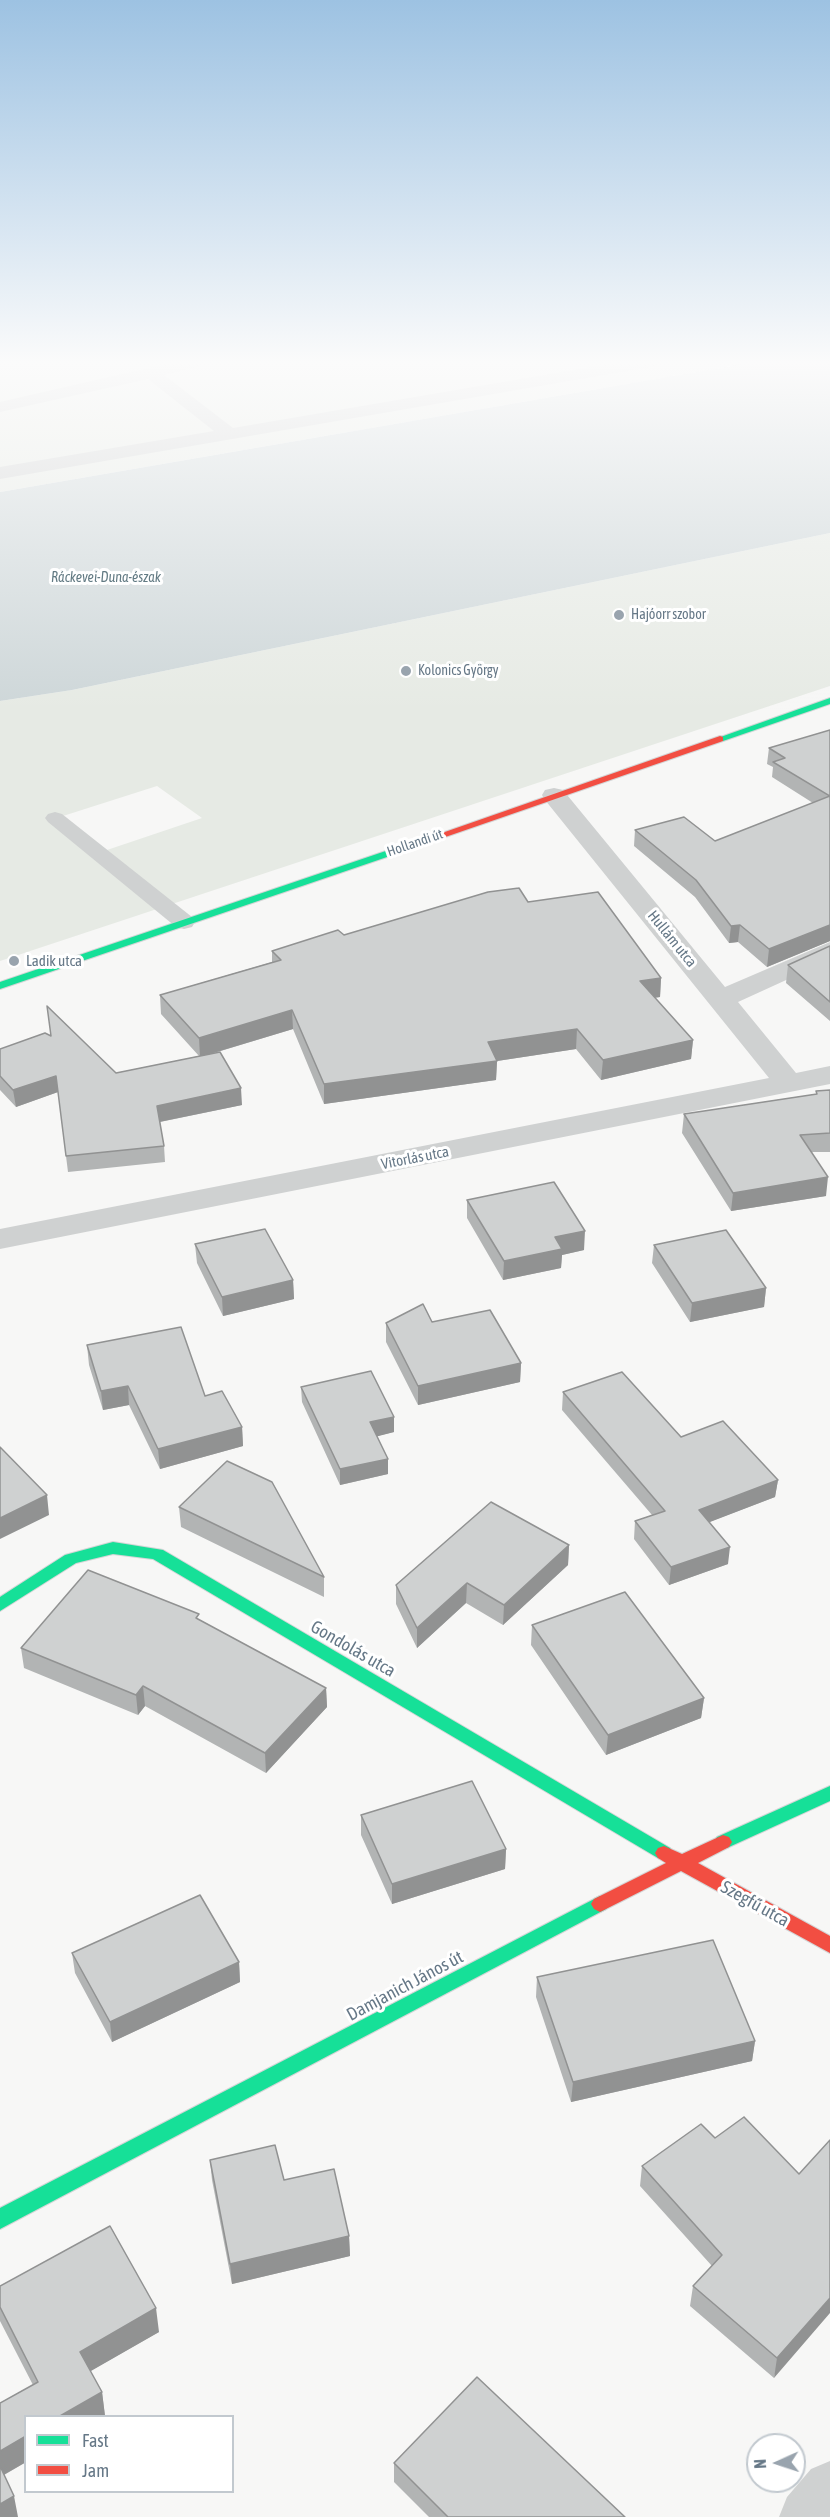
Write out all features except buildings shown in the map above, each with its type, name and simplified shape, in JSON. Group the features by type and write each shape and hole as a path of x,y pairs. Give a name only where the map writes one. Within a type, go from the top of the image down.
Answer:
{"street":[{"name":"Hollandi út","path":"0,986 830,701"},
{"name":"Hullám utca","path":"554,795 790,1084"},
{"path":"721,999 830,950"},
{"name":"Vitorlás utca","path":"0,1239 830,1075"},
{"name":"Gondolás utca","path":"0,1605 71,1559 112,1548 157,1554 680,1862"},
{"name":"Damjanich János út","path":"0,2219 680,1862 830,1793"},
{"name":"Szegfű utca","path":"680,1862 830,1946"},
{"path":"807,2517 830,2488"}],"lane":[{"path":"55,818 184,922"}],"shaded area":[{"path":"0,477 84,477 0,492"},
{"path":"830,533 830,686 0,961 0,701 72,690","holes":["157,786 202,818 107,850 63,816"]}],"water":[{"name":"Ráckevei-Duna-észak","path":"84,477 830,477 830,533 72,690 0,701 0,492"}],"traffic: fast":[{"path":"720,739 830,701"},
{"path":"0,986 424,841"},
{"path":"0,1605 71,1559 113,1548 157,1554 664,1853"},
{"path":"723,1842 830,1793"},
{"path":"0,2219 600,1904"}],"traffic: jam":[{"path":"424,841 720,739"},
{"path":"600,1904 723,1842"},
{"path":"664,1853 830,1945"}],"place":[{"name":"Hajóorr szobor","path":"619,615"},
{"name":"Kolonics György","path":"406,671"},
{"name":"Ladik utca","path":"14,961"}]}
